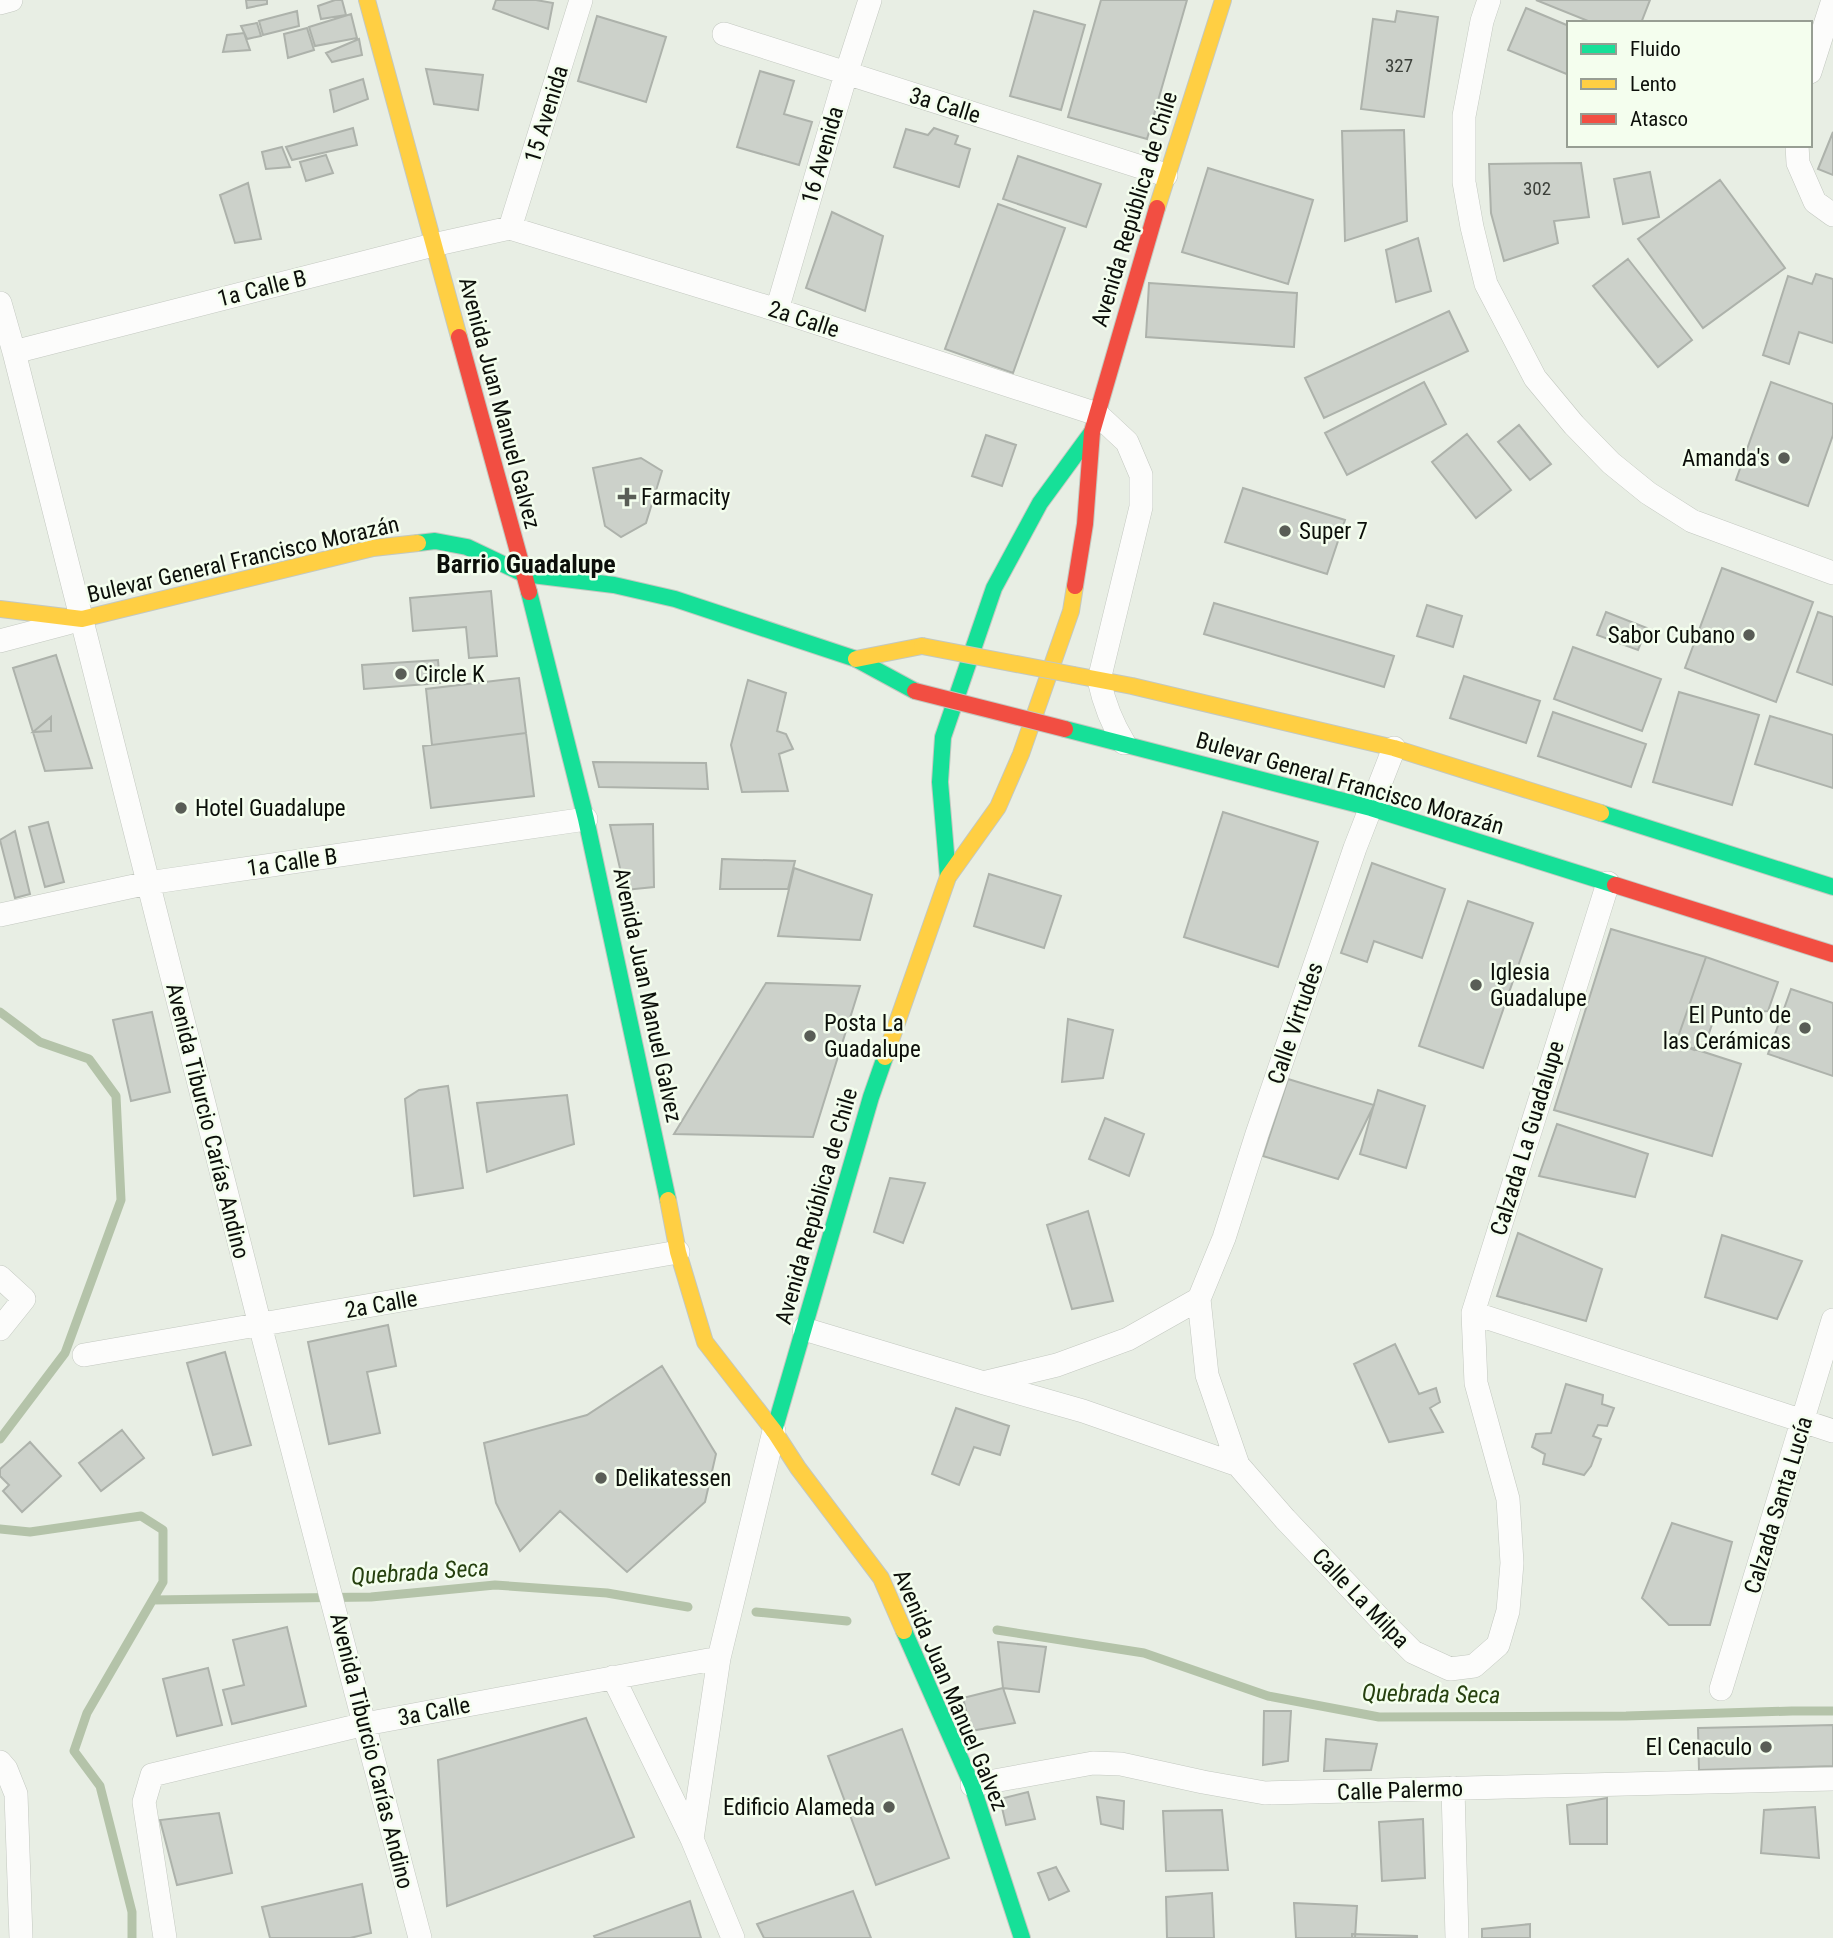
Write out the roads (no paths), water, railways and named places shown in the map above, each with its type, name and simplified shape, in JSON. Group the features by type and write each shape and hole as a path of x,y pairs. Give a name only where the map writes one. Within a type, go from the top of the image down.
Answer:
{"street":[{"path":"0,3 11,0"},
{"name":"Avenida Juan Manuel Galvez","path":"367,0 524,574 586,819 678,1252 705,1342 774,1431 798,1468 881,1578 972,1785 1022,1938"},
{"name":"15 Avenida","path":"510,228 581,0"},
{"name":"16 Avenida","path":"777,310 870,0"},
{"name":"Avenida República de Chile","path":"774,1431 872,1097 948,877 998,807 1021,754 1071,611 1095,423 1167,175 1223,0"},
{"path":"1489,0 1482,21 1464,116 1464,182 1486,284 1535,378 1574,425 1611,463 1648,493 1692,521 1833,573"},
{"path":"1812,66 1833,1"},
{"name":"3a Calle","path":"723,33 1167,175"},
{"path":"1797,147 1798,163 1815,202 1833,215"},
{"name":"1a Calle B","path":"14,352 433,245 510,228"},
{"name":"2a Calle","path":"510,228 777,310 1095,423"},
{"name":"Avenida Tiburcio Carías Andino","path":"0,303 419,1938"},
{"path":"1095,423 1127,442 1141,475 1141,507 1099,680 1112,723 1124,743"},
{"name":"Avenida República de Chile","path":"948,877 940,782 943,737 994,588 1040,503 1095,423"},
{"name":"Bulevar General Francisco Morazán","path":"0,609 82,619 373,548 435,541 467,547 524,574 614,585 675,599 856,659 915,691 1371,808 1833,954"},
{"path":"0,642 82,619"},
{"name":"Bulevar General Francisco Morazán","path":"856,659 922,646 1099,680 1394,748 1833,887"},
{"name":"Calle Virtudes","path":"1238,1465 1207,1375 1199,1299 1224,1238 1346,874 1394,748"},
{"name":"1a Calle B","path":"0,915 148,883 586,819"},
{"name":"Calzada La Guadalupe","path":"1473,1313 1608,883"},
{"name":"2a Calle","path":"84,1355 678,1252"},
{"path":"0,1276 24,1298 0,1329"},
{"path":"984,1383 1057,1365 1128,1339 1199,1299"},
{"path":"1473,1313 1833,1431"},
{"name":"Calle La Milpa","path":"804,1329 1083,1410 1238,1465 1285,1519 1413,1651 1450,1670 1474,1666 1498,1645 1508,1611 1512,1563 1508,1499 1476,1383 1473,1313"},
{"name":"Calzada Santa Lucía","path":"1721,1689 1833,1320"},
{"path":"692,1839 719,1658 774,1431"},
{"name":"3a Calle","path":"165,1938 144,1802 152,1774 365,1724 719,1658"},
{"path":"613,1676 692,1839 733,1938"},
{"path":"0,1762 6,1769 16,1794 21,1938"},
{"name":"Calle Palermo","path":"972,1785 1093,1763 1121,1764 1265,1793 1833,1779"},
{"path":"1453,1788 1457,1938"}],"waterway":[{"path":"0,1012 40,1042 89,1059 116,1096 121,1200 65,1353 0,1439"},
{"path":"0,1529 30,1532 141,1516 163,1530 163,1582 87,1713 74,1751 100,1786 132,1912 132,1938"},
{"name":"Quebrada Seca","path":"153,1600 371,1597 495,1585 607,1593 688,1607"},
{"name":"Quebrada Seca","path":"756,1612 847,1621"},
{"name":"Quebrada Seca","path":"997,1630 1144,1653 1268,1696 1379,1717 1626,1716 1833,1711"}],"place":[{"name":"Amanda's","path":"1784,458"},
{"name":"Farmacity","path":"627,497"},
{"name":"Super 7","path":"1285,531"},
{"name":"Sabor Cubano","path":"1749,635"},
{"name":"Circle K","path":"401,674"},
{"name":"Hotel Guadalupe","path":"181,808"},
{"name":"Iglesia Guadalupe","path":"1476,985"},
{"name":"El Punto de las Cerámicas","path":"1805,1028"},
{"name":"Posta La Guadalupe","path":"810,1036"},
{"name":"Delikatessen","path":"601,1478"},
{"name":"El Cenaculo","path":"1766,1747"},
{"name":"Edificio Alameda","path":"889,1807"}],"district":[{"name":"Barrio Guadalupe","path":"526,564"}]}
